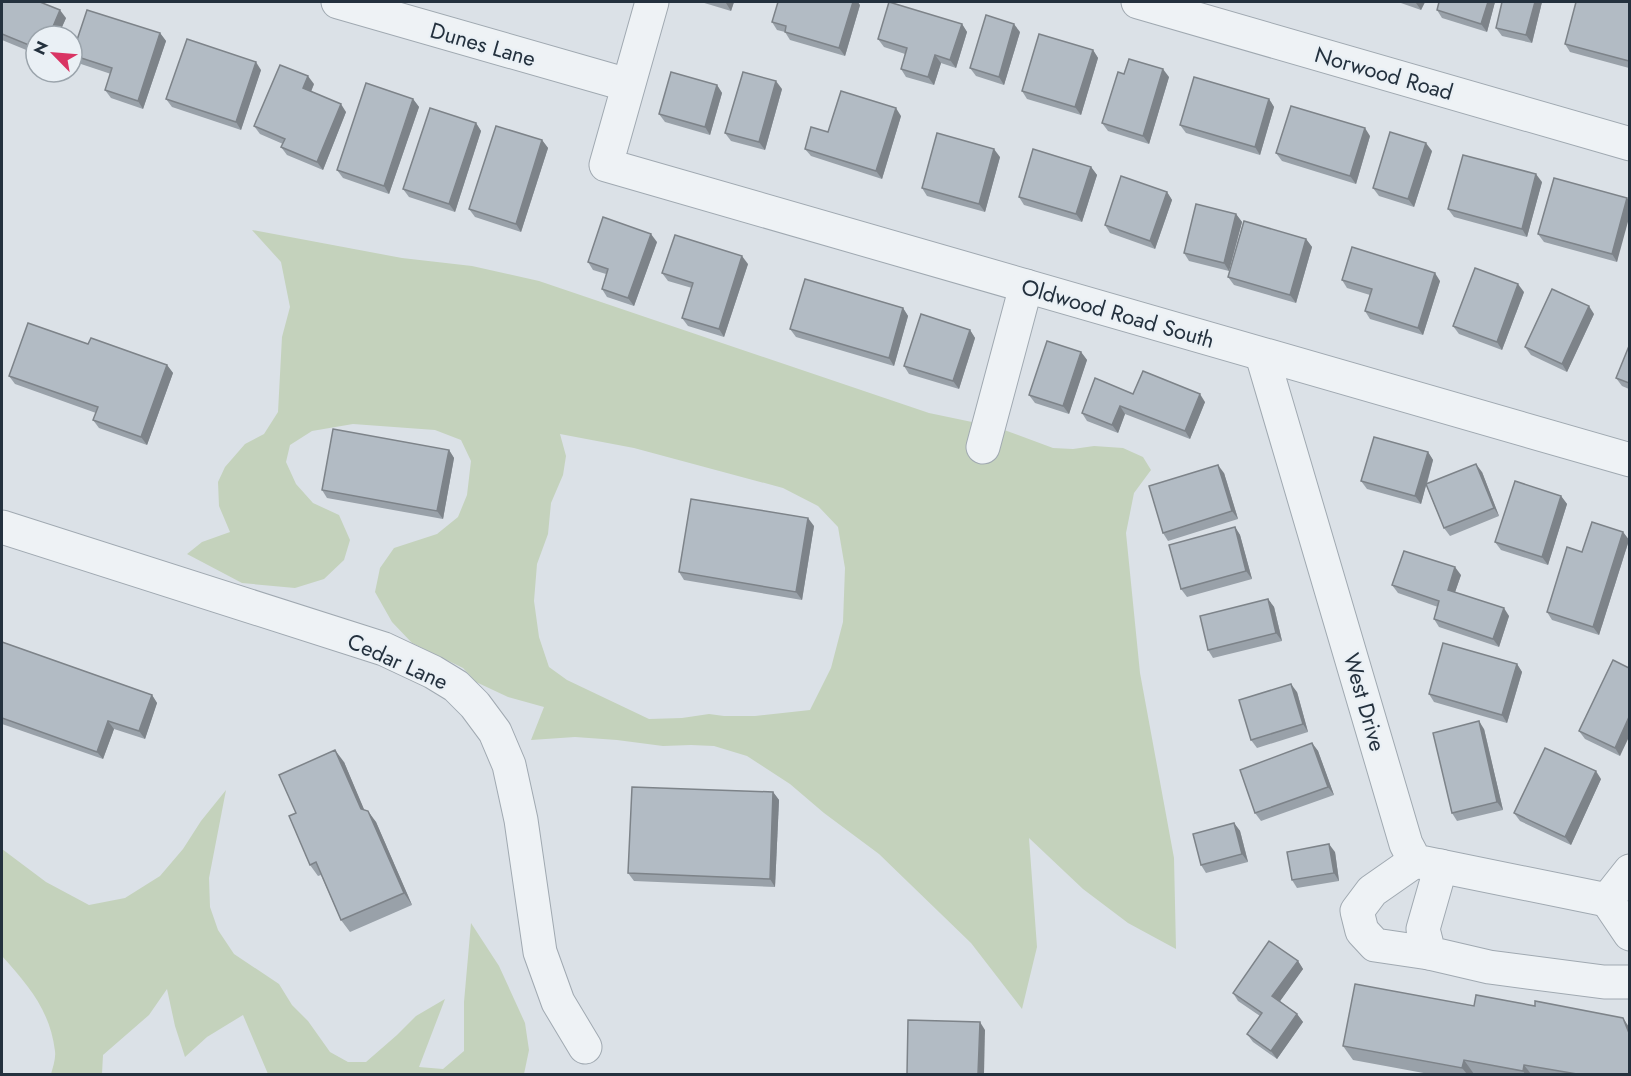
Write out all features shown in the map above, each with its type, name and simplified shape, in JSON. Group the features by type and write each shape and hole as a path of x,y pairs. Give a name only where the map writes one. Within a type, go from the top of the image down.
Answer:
{"street":[{"name":"Dunes Lane","path":"338,2 628,86"},
{"path":"628,86 652,2"},
{"name":"Norwood Road","path":"1138,2 1629,144"},
{"name":"Oldwood Road South","path":"628,86 606,165 1629,460"},
{"path":"983,447 1026,286"},
{"name":"West Drive","path":"1262,355 1406,844 1428,864"},
{"name":"Cedar Lane","path":"2,527 384,649 434,672 456,686 475,705 495,732 509,765 521,820 540,952 558,1002 585,1047"},
{"path":"1428,864 1423,929 1429,954"},
{"path":"1629,934 1607,900 1428,864 1372,891 1357,911 1362,931 1375,945 1489,967 1604,982 1629,982"},
{"path":"1607,900 1629,871"}],"green space":[{"path":"252,230 402,258 472,266 539,281 929,413 996,427 1053,448 1073,449 1094,446 1123,448 1143,457 1151,470 1134,493 1126,533 1140,673 1174,858 1176,949 1128,923 1083,889 1029,838 1037,947 1022,1009 971,943 879,854 790,784 747,756 714,746 663,746 575,737 531,740 544,707 508,697 476,682 463,668 412,643 392,622 375,592 380,568 394,548 437,534 458,517 467,495 471,461 461,440 435,430 353,424 312,431 290,445 286,462 296,484 313,503 339,515 350,540 344,560 324,579 295,588 242,583 187,554 202,542 230,532 219,506 218,482 225,467 245,444 264,434 278,412 282,337 290,307 281,262","holes":["560,434 634,448 783,488 818,506 838,527 845,568 843,622 831,668 810,710 755,716 709,714 649,719 567,680 549,667 539,637 534,601 537,564 548,534 551,503 563,475 566,456"]},
{"path":"226,790 209,878 210,907 218,930 234,954 279,984 292,1005 308,1021 330,1052 348,1062 366,1062 416,1016 445,999 419,1067 443,1069 464,1051 464,1002 471,923 499,966 525,1023 529,1050 524,1074 268,1074 243,1015 207,1037 185,1057 167,989 149,1015 103,1055 102,1074 51,1074 55,1054 48,1023 29,988 2,956 2,849 46,882 89,905 125,898 160,876 183,849 201,821"}],"building":[{"path":"2,2 40,2 60,10 54,24 24,24 24,43 2,34"},
{"path":"778,2 853,2 839,48 785,32 786,26 772,22"},
{"path":"889,2 962,24 950,60 935,55 928,77 901,69 907,48 878,39"},
{"path":"1439,2 1488,2 1481,24 1437,10"},
{"path":"1502,2 1535,2 1526,35 1496,28"},
{"path":"1576,2 1629,2 1629,61 1565,44"},
{"path":"87,10 160,33 138,101 105,90 112,68 84,59 82,24"},
{"path":"986,15 1014,24 999,77 970,68"},
{"path":"1039,34 1093,50 1075,107 1022,91"},
{"path":"187,39 256,62 236,122 166,99"},
{"path":"1129,59 1163,69 1143,136 1102,123 1118,72 1124,74"},
{"path":"280,65 308,76 303,88 341,104 317,162 281,147 285,139 254,126"},
{"path":"671,72 717,85 705,127 659,114"},
{"path":"743,72 776,81 759,142 725,133"},
{"path":"1194,77 1269,99 1255,147 1180,125"},
{"path":"366,83 413,99 384,186 337,170"},
{"path":"841,91 896,108 876,171 805,149 811,127 828,132"},
{"path":"1291,106 1365,128 1350,176 1276,153"},
{"path":"430,108 476,123 449,204 403,189"},
{"path":"496,126 542,140 516,224 469,209"},
{"path":"1390,132 1426,143 1408,199 1373,188"},
{"path":"937,133 994,149 979,204 922,188"},
{"path":"1033,149 1091,167 1076,214 1019,197"},
{"path":"1463,155 1536,174 1522,229 1448,209"},
{"path":"1121,176 1167,192 1150,241 1105,225"},
{"path":"1554,178 1627,198 1612,254 1538,234"},
{"path":"1196,204 1236,214 1224,263 1184,253"},
{"path":"603,217 651,234 628,298 602,289 608,269 588,262"},
{"path":"1244,221 1306,239 1290,295 1228,277"},
{"path":"675,235 742,256 719,329 682,318 693,283 662,273"},
{"path":"1352,247 1435,273 1418,328 1365,311 1372,289 1342,280"},
{"path":"1475,268 1518,284 1497,342 1453,326"},
{"path":"805,279 903,308 889,358 790,329"},
{"path":"1552,289 1589,306 1562,364 1525,347"},
{"path":"921,314 970,330 953,381 904,366"},
{"path":"28,323 88,344 91,338 167,365 141,437 93,420 98,407 9,376"},
{"path":"1047,341 1081,352 1063,406 1029,395"},
{"path":"1629,346 1629,383 1616,378"},
{"path":"1143,371 1200,394 1185,431 1120,406 1112,425 1082,413 1095,378 1133,394"},
{"path":"333,429 449,450 437,511 322,490"},
{"path":"1374,437 1428,452 1415,496 1361,481"},
{"path":"1476,464 1494,508 1444,528 1426,484"},
{"path":"1218,465 1232,511 1163,533 1149,486"},
{"path":"1515,481 1561,496 1542,557 1495,542"},
{"path":"691,499 808,518 796,592 679,572"},
{"path":"1592,522 1623,532 1593,627 1547,612 1567,547 1582,552"},
{"path":"1235,527 1246,571 1181,589 1169,545"},
{"path":"1404,551 1455,567 1448,590 1504,608 1493,639 1434,619 1439,601 1392,585"},
{"path":"1268,599 1276,633 1208,650 1200,616"},
{"path":"2,642 152,695 139,731 108,721 97,752 2,718"},
{"path":"1443,643 1517,664 1502,715 1429,694"},
{"path":"1613,660 1629,668 1629,717 1615,748 1579,731"},
{"path":"1291,684 1303,724 1251,740 1239,700"},
{"path":"1479,721 1497,802 1452,813 1433,733"},
{"path":"1312,743 1328,787 1255,813 1240,770"},
{"path":"1545,748 1596,771 1565,837 1514,813"},
{"path":"335,750 361,809 368,811 404,893 341,920 316,862 310,865 289,816 296,813 279,775"},
{"path":"632,787 773,792 770,879 628,873"},
{"path":"1234,823 1242,854 1201,865 1193,834"},
{"path":"1329,844 1334,873 1292,880 1287,852"},
{"path":"1269,941 1298,961 1272,996 1297,1014 1271,1051 1247,1034 1262,1013 1233,993"},
{"path":"1355,984 1474,1006 1476,995 1535,1006 1535,1001 1623,1018 1629,1033 1629,1074 1577,1074 1524,1065 1523,1071 1464,1060 1462,1068 1343,1046"},
{"path":"908,1020 980,1022 978,1074 907,1074"}]}
